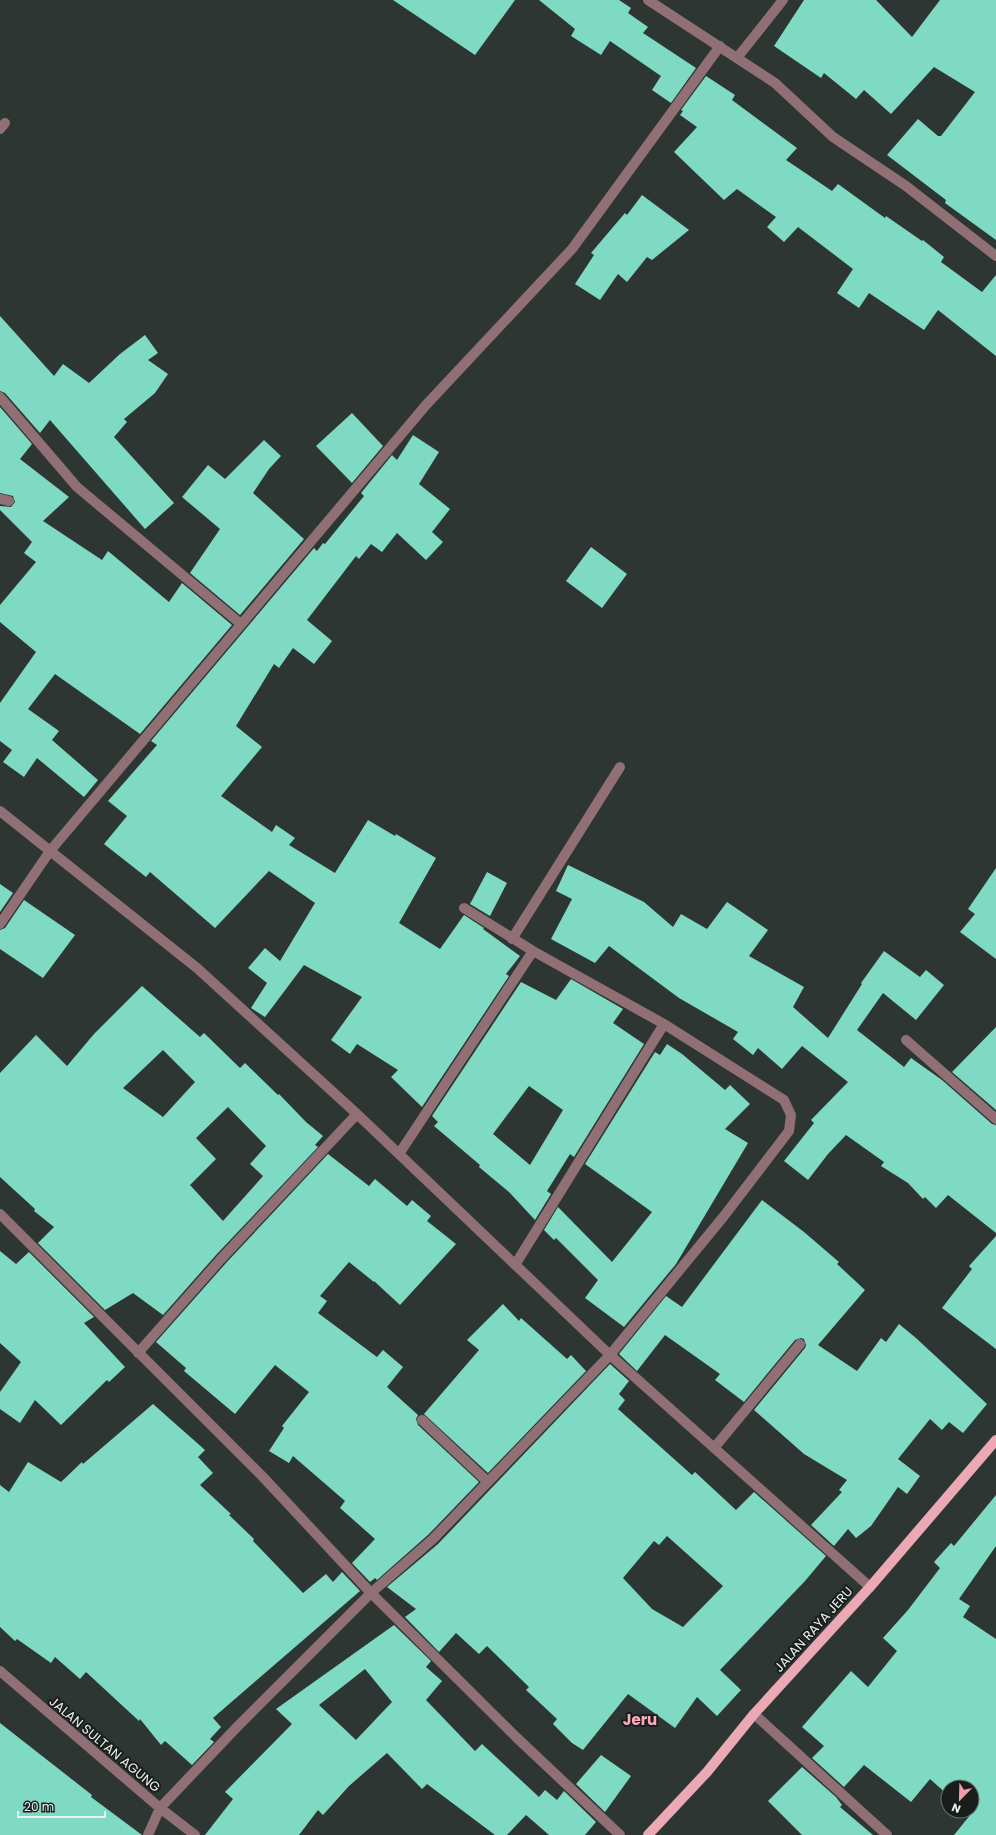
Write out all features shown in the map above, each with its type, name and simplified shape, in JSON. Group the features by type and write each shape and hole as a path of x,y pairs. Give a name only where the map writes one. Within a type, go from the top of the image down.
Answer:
{"main road":[{"name":"JALAN RAYA JERU","path":"648,1835 708,1772 754,1714 870,1587 996,1440"}],"street":[{"path":"648,0 775,83 833,137 906,186 996,256"},
{"path":"737,58 783,0"},
{"path":"0,924 50,851 426,404 572,249 720,46"},
{"path":"0,397 77,487 241,624"},
{"path":"512,939 620,767"},
{"path":"0,811 198,968 357,1114 610,1355 870,1587"},
{"path":"148,1835 160,1808 237,1727 371,1593 433,1539 610,1355 724,1216 789,1130 791,1115 784,1100 664,1024 512,939 464,908"},
{"path":"399,1154 533,951"},
{"path":"515,1265 664,1024"},
{"path":"906,1040 996,1119"},
{"path":"138,1353 221,1259 357,1114"},
{"path":"0,1214 263,1477 371,1593 516,1737 620,1835"},
{"path":"714,1448 800,1344"},
{"path":"422,1420 488,1482"},
{"name":"JALAN SULTAN AGUNG","path":"0,1671 160,1808 195,1835"},
{"path":"754,1714 887,1835"}],"building":[{"path":"393,0 515,0 475,55"},
{"path":"539,0 619,0 631,8 628,13 648,27 643,33 696,68 671,103 652,90 661,76 610,41 601,55 571,36 575,29"},
{"path":"804,0 876,0 912,37 940,0 996,0 996,240 945,203 946,200 887,155 918,119 938,136 941,136 975,92 934,67 891,114 864,90 856,99 824,73 821,78 774,46"},
{"path":"706,76 735,95 732,100 797,148 786,160 832,191 838,184 885,218 886,216 922,241 923,240 944,257 941,262 982,292 996,275 996,356 938,310 924,330 869,293 859,308 837,293 853,269 798,227 784,242 767,227 776,217 737,189 724,200 674,152 697,127 680,115 683,111 681,110"},
{"path":"642,195 689,230 652,260 647,257 627,282 618,274 600,300 575,284 594,255 591,253 625,213 627,215"},
{"path":"0,316 54,376 63,364 89,383 120,354 145,335 158,353 148,360 168,374 155,393 124,419 127,422 114,437 174,503 145,529 50,420 40,433 5,393 0,391"},
{"path":"0,407 32,444 20,459 69,497 43,521 102,560 108,551 169,602 182,583 232,625 140,734 55,674 28,709 59,731 52,740 98,780 84,797 37,758 24,777 3,762 12,750 0,741 0,703 36,652 0,622 0,605 36,562 24,553 32,542 0,510 0,506 11,507 15,502 13,496 0,493"},
{"path":"352,413 383,446 352,483 316,446"},
{"path":"413,435 439,452 419,484 450,509 432,532 443,542 426,560 397,533 382,552 371,544 359,559 356,556 307,620 332,641 314,664 293,648 279,668 274,664 236,726 262,747 221,796 272,832 276,825 295,838 289,845 335,873 368,820 395,836 396,834 436,858 399,923 440,949 464,915 484,928 483,929 520,956 506,974 509,976 422,1107 391,1077 398,1070 357,1044 350,1054 331,1040 362,997 304,965 265,1017 251,1008 267,983 248,968 265,948 280,961 315,903 269,871 215,928 150,872 146,877 104,844 127,816 108,801 157,745 151,741 314,548 317,551 323,543 325,544 364,496 361,493 392,455 397,460"},
{"path":"264,440 281,456 269,469 253,493 304,539 240,615 190,573 220,529 182,497 208,465 225,479"},
{"path":"591,547 627,574 602,608 566,581"},
{"path":"568,865 644,902 673,927 681,914 707,929 727,902 768,930 749,956 804,987 793,1007 828,1038 862,984 861,983 884,951 920,977 926,970 944,985 916,1020 883,993 857,1030 904,1067 911,1058 942,1080 992,1124 996,1125 996,1233 948,1195 936,1208 925,1197 923,1199 908,1183 881,1166 884,1162 846,1135 828,1154 808,1180 784,1161 814,1123 811,1120 848,1082 802,1046 782,1069 758,1048 753,1055 733,1039 738,1032 679,998 609,946 595,963 551,939 572,899 556,891"},
{"path":"996,868 996,959 960,932 975,914 968,909"},
{"path":"487,872 507,883 490,916 470,904"},
{"path":"0,884 13,893 0,912"},
{"path":"24,900 75,935 43,978 0,949 0,930 5,928"},
{"path":"571,979 623,1009 613,1023 644,1044 574,1157 570,1154 547,1191 551,1194 535,1220 509,1192 479,1167 480,1165 434,1126 438,1122 432,1116 521,982 556,1000","holes":["529,1086 563,1110 530,1165 493,1134"]},
{"path":"142,986 200,1037 204,1033 240,1068 245,1063 278,1095 279,1094 306,1122 323,1136 315,1145 318,1147 216,1255 163,1315 133,1293 105,1310 38,1243 54,1227 34,1211 35,1209 0,1177 0,1073 36,1035 67,1066 94,1034","holes":["163,1050 195,1082 163,1117 123,1088","228,1107 266,1146 250,1164 263,1176 223,1221 190,1185 216,1159 196,1138"]},
{"path":"996,1027 996,1110 952,1072"},
{"path":"667,1044 682,1054 725,1090 730,1085 750,1104 725,1129 748,1143 676,1264 624,1327 585,1298 598,1280 556,1238 554,1240 544,1230 558,1207 612,1262 652,1212 585,1164 655,1052 660,1055"},
{"path":"328,1154 369,1186 375,1179 407,1206 412,1200 431,1216 427,1221 456,1244 400,1305 374,1281 349,1262 320,1296 327,1301 318,1313 377,1357 383,1350 403,1367 387,1387 418,1415 416,1419 418,1425 479,1482 429,1534 377,1580 375,1578 370,1582 352,1563 375,1539 340,1508 345,1501 293,1456 289,1463 269,1451 284,1428 282,1426 309,1392 275,1365 235,1414 184,1371 186,1368 156,1342 226,1263"},
{"path":"762,1200 804,1232 839,1262 837,1264 865,1290 818,1345 857,1371 881,1338 886,1342 899,1324 987,1404 963,1433 949,1422 942,1430 930,1419 898,1459 920,1476 907,1494 898,1487 871,1526 856,1538 848,1529 834,1546 811,1525 842,1492 839,1490 847,1480 804,1454 754,1410 805,1348 806,1345 804,1339 801,1338 795,1340 744,1402 715,1380 720,1374 665,1335 637,1371 619,1354 666,1296 682,1307"},
{"path":"996,1236 996,1349 942,1308 972,1269 969,1266"},
{"path":"0,1251 16,1264 29,1252 94,1317 84,1323 125,1367 109,1382 107,1380 61,1425 35,1400 20,1423 0,1409 0,1392 21,1362 0,1343"},
{"path":"503,1304 519,1321 521,1318 567,1359 571,1355 586,1371 488,1473 424,1414 479,1350 467,1340"},
{"path":"610,1364 629,1381 619,1394 625,1400 618,1409 692,1475 695,1472 736,1510 754,1492 826,1556 805,1581 720,1670 741,1690 717,1716 697,1697 675,1728 628,1694 583,1750 572,1743 553,1724 557,1719 526,1690 529,1687 487,1646 479,1654 456,1633 439,1652 405,1617 416,1609 387,1587 438,1544","holes":["667,1536 723,1586 683,1627 652,1609 623,1578 654,1541 659,1545"]},
{"path":"153,1404 205,1450 198,1457 213,1473 200,1485 231,1514 229,1515 254,1539 253,1541 303,1593 326,1574 333,1582 342,1572 360,1591 213,1718 221,1727 210,1739 214,1742 192,1765 165,1741 161,1745 140,1719 139,1721 86,1672 80,1679 55,1657 51,1663 17,1639 15,1641 0,1627 0,1485 9,1492 28,1462 61,1482 82,1462 83,1464"},
{"path":"996,1495 996,1546 959,1599 970,1606 963,1617 996,1639 996,1835 954,1835 967,1819 980,1819 980,1779 940,1779 940,1788 930,1779 911,1802 864,1765 844,1787 812,1758 824,1746 802,1727 851,1671 868,1687 897,1651 883,1638 908,1610 940,1568 934,1562 951,1543 954,1546"},
{"path":"394,1625 431,1661 426,1667 442,1681 426,1700 475,1751 482,1744 539,1797 545,1790 557,1800 564,1791 596,1822 585,1835 549,1835 526,1815 507,1835 495,1835 427,1784 422,1789 387,1753 349,1786 323,1815 318,1810 299,1835 205,1835 233,1799 225,1792 292,1724 276,1709","holes":["365,1669 392,1702 356,1740 319,1705"]},
{"path":"0,1723 92,1795 91,1797 142,1835 0,1835"},
{"path":"601,1755 631,1776 605,1812 576,1784"},
{"path":"802,1767 836,1797 842,1805 840,1807 873,1835 802,1835 768,1801"}],"district":[{"name":"Jeru","path":"640,1720"}]}
